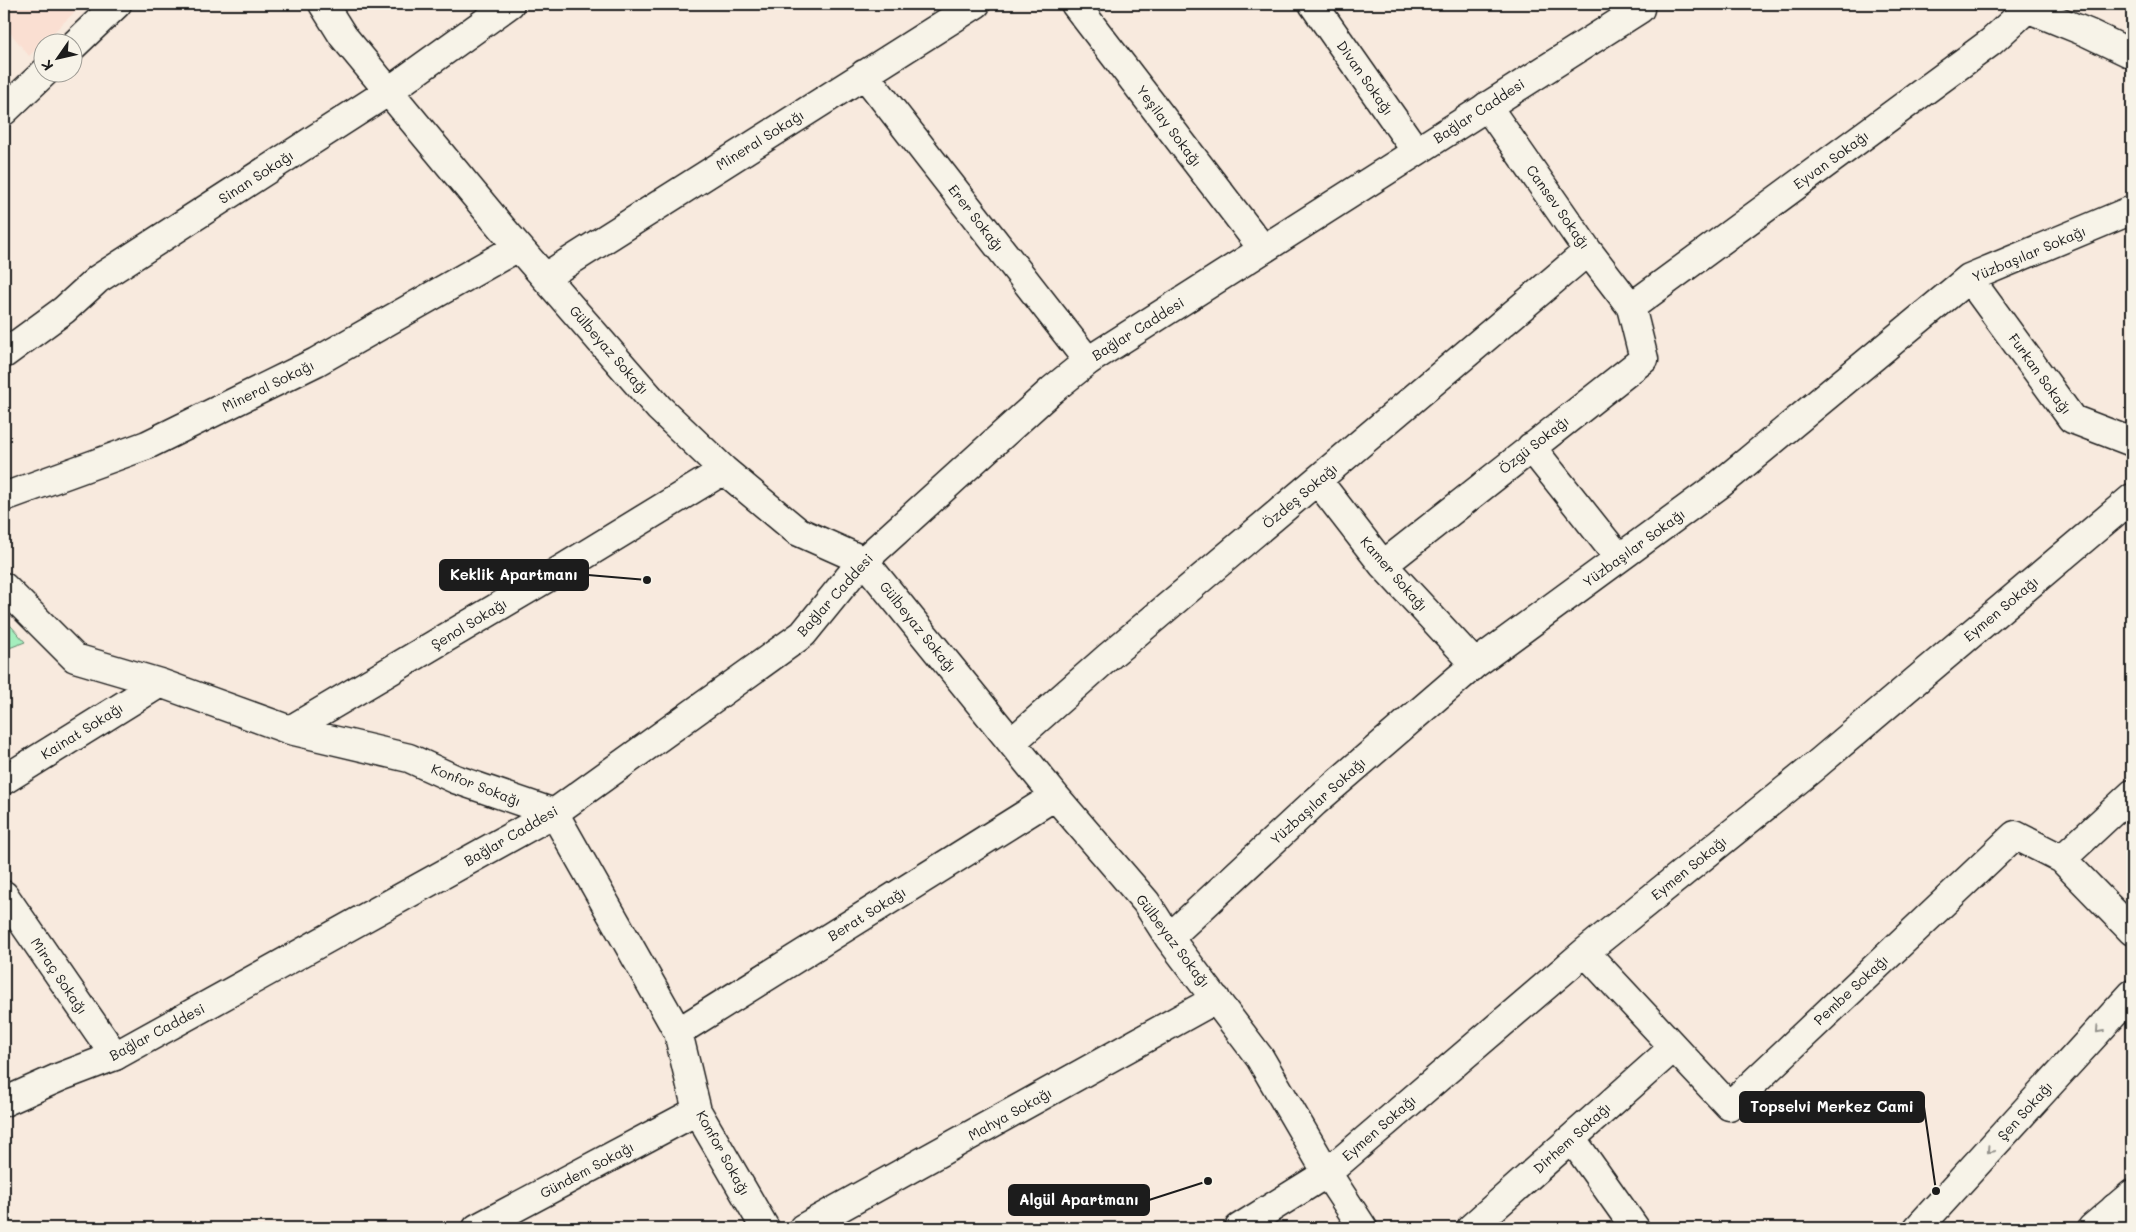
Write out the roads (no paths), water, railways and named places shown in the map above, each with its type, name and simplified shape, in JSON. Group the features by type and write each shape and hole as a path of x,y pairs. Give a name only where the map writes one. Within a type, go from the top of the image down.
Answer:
{"street":[{"path":"82,37 117,4"},
{"name":"Gülbeyaz Sokağı","path":"324,4 343,36 518,247 659,408 724,470 796,531 864,561 1055,796 1146,902 1169,938 1260,1058 1327,1173 1363,1228"},
{"name":"Sinan Sokağı","path":"4,354 64,310 98,279 390,91 510,4"},
{"name":"Mineral Sokağı","path":"544,277 976,4"},
{"name":"Yeşilay Sokağı","path":"1076,4 1263,249"},
{"name":"Divan Sokağı","path":"1313,4 1416,151"},
{"name":"Bağlar Caddesi","path":"4,1102 114,1056 554,813 803,634 864,561 1052,390 1088,361 1641,5"},
{"path":"2025,5 2132,54"},
{"name":"Eyvan Sokağı","path":"1631,307 1991,42 2025,5"},
{"name":"Erer Sokağı","path":"864,74 1088,361"},
{"path":"4,111 35,82"},
{"name":"Cansev Sokağı","path":"1486,106 1588,251 1631,307"},
{"name":"Yüzbaşılar Sokağı","path":"1169,938 1315,802 1474,664 1719,485 1969,278 2132,210"},
{"name":"Mineral Sokağı","path":"4,497 147,445 316,362 518,247"},
{"name":"Özdeş Sokağı","path":"1012,742 1107,658 1588,251"},
{"name":"Furkan Sokağı","path":"1969,278 2072,419 2132,442"},
{"name":"Özgü Sokağı","path":"1383,565 1644,358 1631,307"},
{"path":"1531,447 1619,558"},
{"name":"Şenol Sokağı","path":"290,730 552,575 724,470"},
{"name":"Kamer Sokağı","path":"1318,481 1383,565 1474,664"},
{"name":"Eymen Sokağı","path":"1239,1228 1327,1173 1585,952 1809,771 2132,498"},
{"name":"Konfor Sokağı","path":"4,587 75,658 160,683 290,730 409,758 454,778 554,813 678,1032 697,1111 766,1228"},
{"name":"Kainat Sokağı","path":"4,780 160,683"},
{"path":"2062,859 2132,794"},
{"name":"Berat Sokağı","path":"678,1032 1055,796"},
{"name":"Pembe Sokağı","path":"1585,952 1728,1106 2015,835 2062,859 2132,931"},
{"name":"Miraç Sokağı","path":"4,895 114,1056"},
{"name":"Şen Sokağı","path":"1918,1228 2132,994"},
{"name":"Mahya Sokağı","path":"803,1228 1216,999"},
{"name":"Dirhem Sokağı","path":"1471,1228 1673,1048"},
{"name":"Gündem Sokağı","path":"477,1228 697,1111"},
{"path":"1572,1139 1635,1228"},
{"path":"2092,1228 2125,1210"}],"place":[{"name":"Keklik Apartmanı","path":"647,580"},
{"name":"Algül Apartmanı","path":"1208,1181"},
{"name":"Topselvi Merkez Cami","path":"1936,1191"}]}
